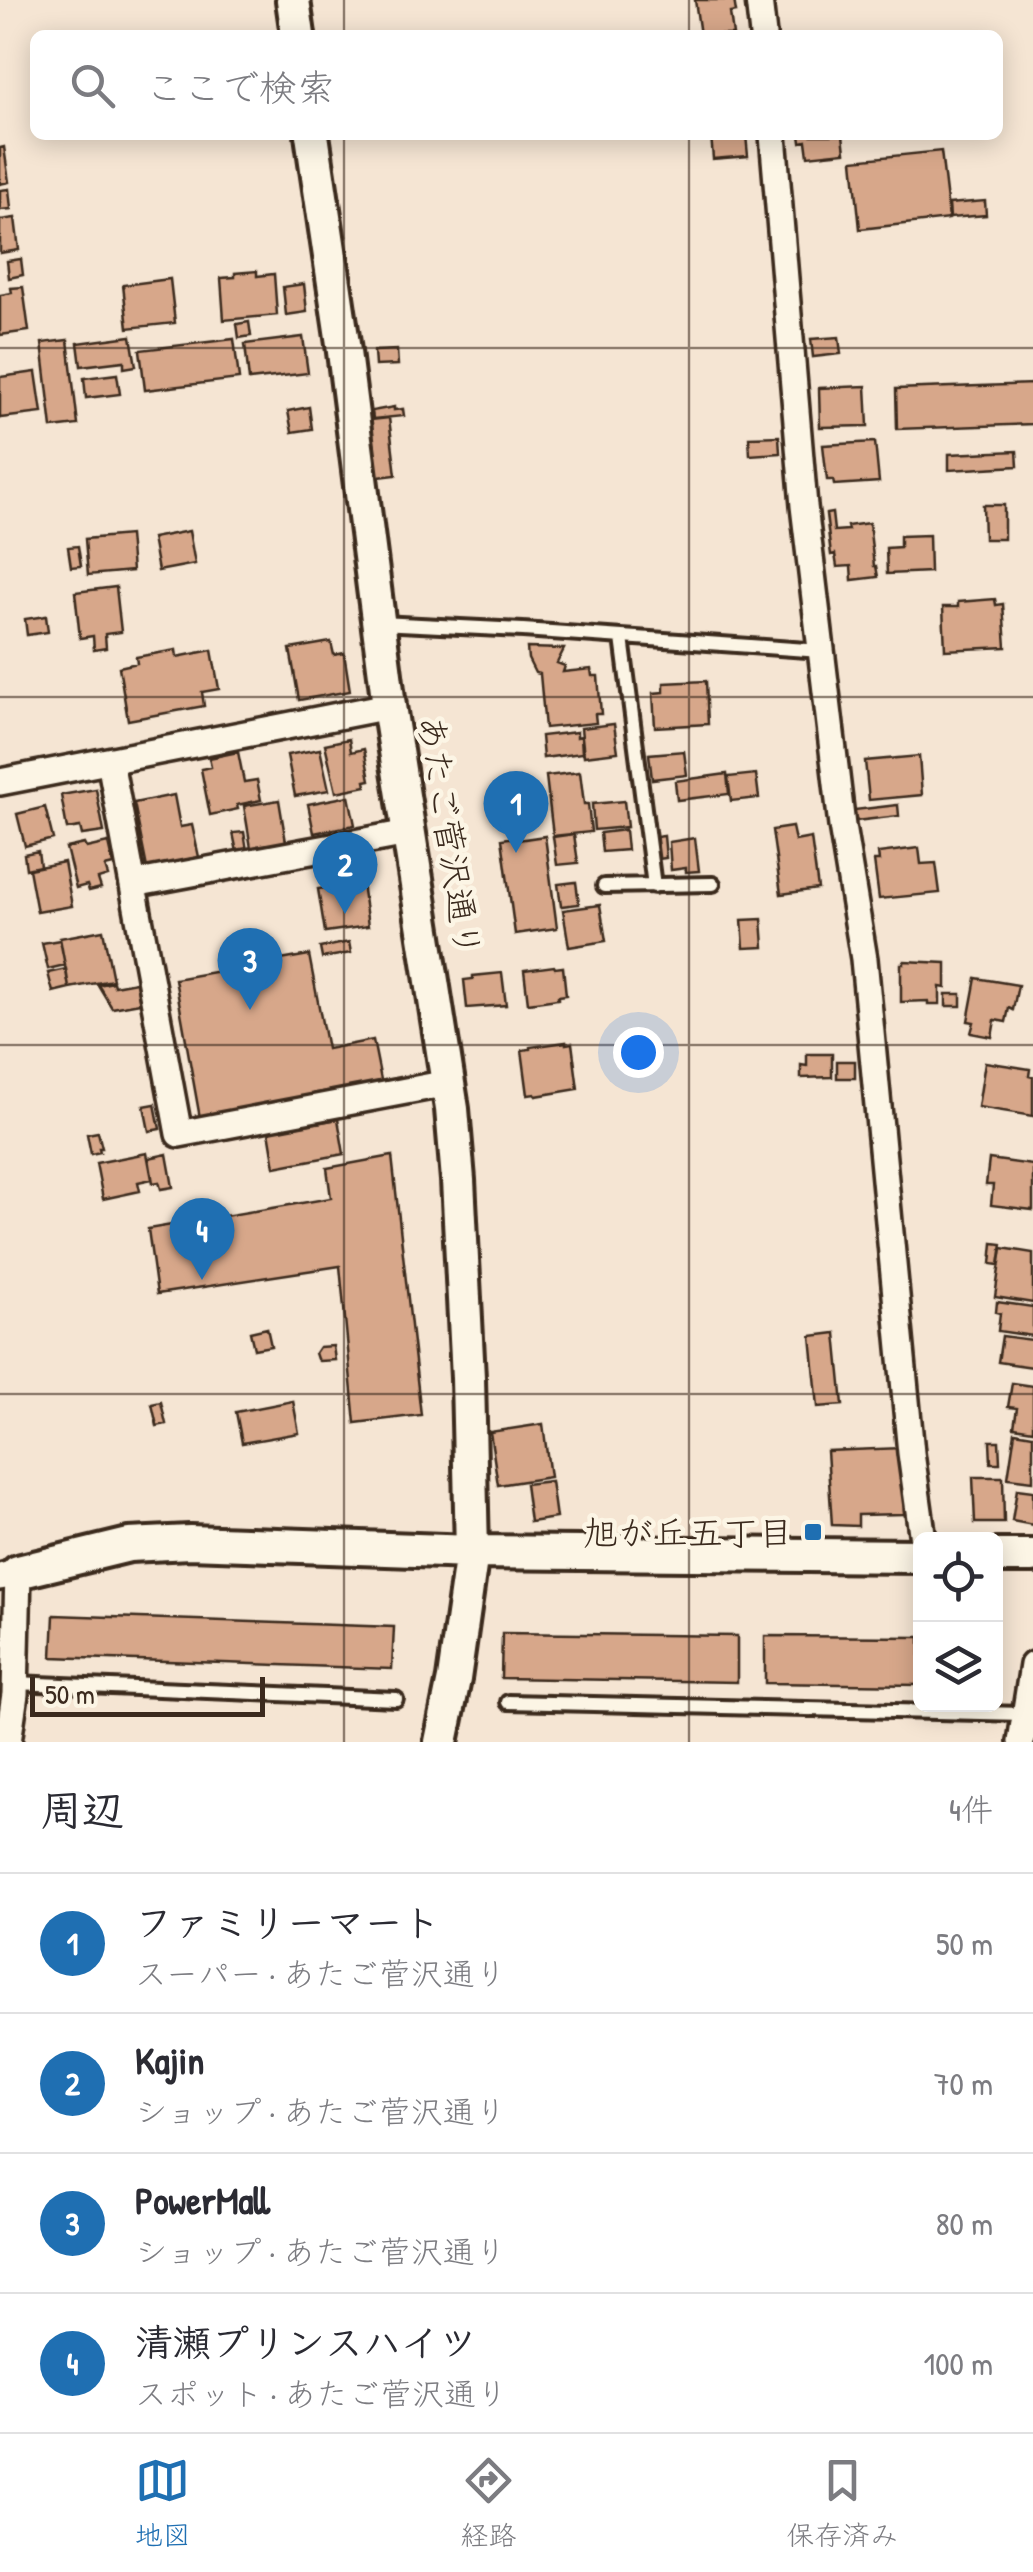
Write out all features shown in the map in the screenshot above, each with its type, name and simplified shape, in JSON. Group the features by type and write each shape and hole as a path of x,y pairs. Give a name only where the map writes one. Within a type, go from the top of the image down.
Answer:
{"street":[{"path":"293,0 297,30"},
{"path":"759,0 762,30"},
{"name":"あたご菅沢通り","path":"313,140 343,344 377,623 452,1109 460,1214 472,1552 442,1742"},
{"path":"772,140 804,506 842,826 864,959 922,1532"},
{"path":"0,782 389,706"},
{"path":"110,762 179,1134 448,1083"},
{"path":"133,884 408,833"},
{"path":"8,1742 9,1575 129,1545 190,1542 472,1552 913,1556"},
{"path":"1003,1556 1033,1556"},
{"path":"1021,1742 1033,1665"}],"lane":[{"path":"377,623 821,651"},
{"path":"622,638 654,886"},
{"path":"604,886 713,884"},
{"path":"10,1691 396,1699"},
{"path":"508,1702 1026,1714"}],"building":[{"path":"695,0 734,0 736,12 730,13 732,30 699,30"},
{"path":"711,140 746,140 748,156 713,159"},
{"path":"801,140 844,140 845,152 808,156 806,141"},
{"path":"4,147 9,182 0,184 0,148"},
{"path":"941,151 949,219 860,229 853,160"},
{"path":"9,189 11,209 0,210 0,190"},
{"path":"985,201 986,215 950,218 949,204"},
{"path":"15,218 19,250 0,253 0,220"},
{"path":"21,259 23,275 9,278 7,261"},
{"path":"257,271 257,276 274,274 277,315 224,320 221,278"},
{"path":"170,279 175,323 128,328 123,285"},
{"path":"304,284 307,312 286,315 283,287"},
{"path":"23,287 29,331 0,335 0,295"},
{"path":"249,322 251,336 239,338 237,324"},
{"path":"131,336 136,366 124,368 124,361 81,366 78,343"},
{"path":"303,337 308,373 249,380 245,344"},
{"path":"839,337 841,354 813,357 811,339"},
{"path":"234,339 239,379 145,390 140,350"},
{"path":"68,340 78,425 52,428 42,343"},
{"path":"397,350 398,365 375,366 374,351"},
{"path":"36,372 42,413 0,418 0,377"},
{"path":"117,374 120,394 86,398 84,378"},
{"path":"1033,384 1033,424 897,429 896,389"},
{"path":"866,386 868,426 820,427 819,388"},
{"path":"309,407 312,429 292,432 288,411"},
{"path":"403,409 404,416 373,419 372,411"},
{"path":"389,418 396,475 378,477 371,420"},
{"path":"779,436 780,453 750,455 749,437"},
{"path":"875,442 879,482 834,485 833,480 827,480 823,445"},
{"path":"1017,451 1018,466 949,470 949,454"},
{"path":"983,505 1004,505 1004,539 984,539"},
{"path":"832,513 834,531 869,523 878,577 852,580 851,566 837,567 835,554 831,555 826,514"},
{"path":"189,531 195,564 158,571 152,538"},
{"path":"129,535 132,571 88,575 85,539"},
{"path":"929,535 930,572 887,574 886,548 900,547 900,536"},
{"path":"78,546 81,566 71,567 68,547"},
{"path":"116,587 121,632 105,634 106,648 94,650 93,636 80,638 75,592"},
{"path":"995,599 996,605 1003,604 1006,647 945,650 943,607"},
{"path":"46,616 48,632 27,635 25,619"},
{"path":"331,642 334,655 344,653 350,691 299,700 290,649"},
{"path":"527,648 564,649 557,663 565,666 563,672 591,669 592,676 598,676 601,714 595,714 596,723 545,728 540,674 535,673 528,659"},
{"path":"176,650 177,657 212,650 219,689 202,692 204,706 128,720 119,667 137,663 136,657"},
{"path":"706,681 708,724 655,727 653,693 664,692 664,683"},
{"path":"614,724 618,752 584,756 581,728"},
{"path":"577,732 582,753 543,758 541,736"},
{"path":"349,739 351,752 364,749 370,780 365,781 366,786 336,792 325,744"},
{"path":"320,749 329,790 295,796 287,755"},
{"path":"684,751 687,775 652,779 649,754"},
{"path":"238,752 244,782 257,780 261,800 210,815 201,769 211,767 209,758"},
{"path":"919,756 922,795 869,800 865,761"},
{"path":"580,772 591,832 553,836 546,776"},
{"path":"727,774 729,794 677,800 675,781"},
{"path":"756,774 759,798 731,801 728,777"},
{"path":"96,789 104,832 82,835 80,827 67,829 61,795"},
{"path":"174,795 180,827 192,825 199,857 147,868 134,803"},
{"path":"349,796 355,825 314,833 308,804"},
{"path":"279,800 286,842 251,848 244,806"},
{"path":"624,801 627,827 594,830 592,804"},
{"path":"898,805 899,816 855,821 854,810"},
{"path":"45,807 53,839 25,846 17,814"},
{"path":"792,827 795,841 811,838 818,889 781,894 772,830"},
{"path":"625,830 627,850 602,852 600,833"},
{"path":"244,832 247,851 237,852 233,833"},
{"path":"574,834 578,863 557,865 553,837"},
{"path":"545,836 557,928 515,934 502,839"},
{"path":"664,836 666,858 658,859 656,837"},
{"path":"695,838 699,871 671,870 669,842"},
{"path":"108,843 113,865 105,867 108,876 98,879 101,888 76,888 66,848"},
{"path":"919,848 921,864 936,863 940,893 879,899 874,861 879,861 878,853"},
{"path":"38,851 40,866 26,869 24,854"},
{"path":"358,858 362,877 349,880 345,861"},
{"path":"64,862 72,906 37,912 29,869"},
{"path":"576,882 579,904 561,906 558,884"},
{"path":"362,883 368,926 325,932 318,889"},
{"path":"600,905 606,941 569,947 563,910"},
{"path":"762,919 764,947 744,948 742,920"},
{"path":"103,930 113,980 69,988 60,938"},
{"path":"60,940 65,965 48,969 42,943"},
{"path":"349,942 351,953 322,958 320,948"},
{"path":"309,955 327,1049 373,1040 382,1085 200,1118 175,979"},
{"path":"904,961 946,963 946,988 940,987 940,1004 901,1002"},
{"path":"563,967 566,995 528,1003 524,970"},
{"path":"66,969 69,988 53,992 48,973"},
{"path":"502,973 506,1005 467,1008 464,980"},
{"path":"976,978 1018,985 1013,1010 1009,1008 1006,1022 995,1020 992,1037 971,1033 974,1022 968,1021"},
{"path":"113,982 114,986 136,982 140,1003 112,1008 98,985"},
{"path":"946,994 961,994 961,1006 946,1006"},
{"path":"572,1043 578,1089 528,1095 522,1050"},
{"path":"807,1054 832,1054 832,1077 801,1078 801,1065 807,1066"},
{"path":"837,1061 855,1061 855,1078 837,1078"},
{"path":"985,1062 1030,1069 1033,1116 978,1107"},
{"path":"155,1104 160,1129 149,1131 144,1106"},
{"path":"338,1119 344,1154 275,1167 269,1131"},
{"path":"98,1132 102,1148 91,1154 87,1134"},
{"path":"147,1153 152,1179 138,1182 140,1191 103,1199 96,1163"},
{"path":"167,1154 173,1187 161,1189 159,1182 153,1183 149,1158"},
{"path":"392,1156 421,1415 355,1423 340,1266 157,1294 148,1229 331,1198 327,1168"},
{"path":"989,1159 1033,1165 1033,1210 991,1205 993,1185 986,1185"},
{"path":"993,1243 1002,1244 999,1265 991,1264"},
{"path":"1002,1248 1033,1253 1033,1303 995,1297"},
{"path":"997,1302 1033,1307 1033,1336 998,1331"},
{"path":"267,1328 271,1346 254,1349 250,1332"},
{"path":"836,1333 843,1405 818,1407 811,1336"},
{"path":"1002,1336 1033,1340 1033,1367 998,1362"},
{"path":"333,1346 335,1360 317,1359 319,1347"},
{"path":"1012,1383 1033,1386 1033,1430 1014,1427 1017,1408 1008,1407"},
{"path":"293,1401 299,1433 242,1443 236,1412"},
{"path":"161,1402 166,1424 157,1426 152,1404"},
{"path":"543,1424 550,1477 498,1485 490,1432"},
{"path":"1015,1432 1033,1435 1033,1481 1008,1478"},
{"path":"990,1441 999,1441 1000,1463 991,1463"},
{"path":"902,1448 904,1514 858,1515 858,1526 832,1525 827,1451"},
{"path":"973,1477 1003,1477 1004,1523 975,1523"},
{"path":"551,1481 556,1518 530,1522 525,1484"},
{"path":"1017,1489 1033,1491 1033,1525 1012,1521"},
{"path":"54,1615 394,1627 392,1669 52,1657"},
{"path":"502,1633 737,1636 737,1682 501,1678"},
{"path":"765,1636 913,1637 913,1685 765,1683"}],"place":[{"name":"ファミリーマート","path":"516,853"},
{"name":"Kajin","path":"345,914"},
{"name":"PowerMall","path":"250,1010"},
{"name":"清瀬プリンスハイツ","path":"202,1280"},
{"name":"旭が丘五丁目","path":"813,1532"}]}
